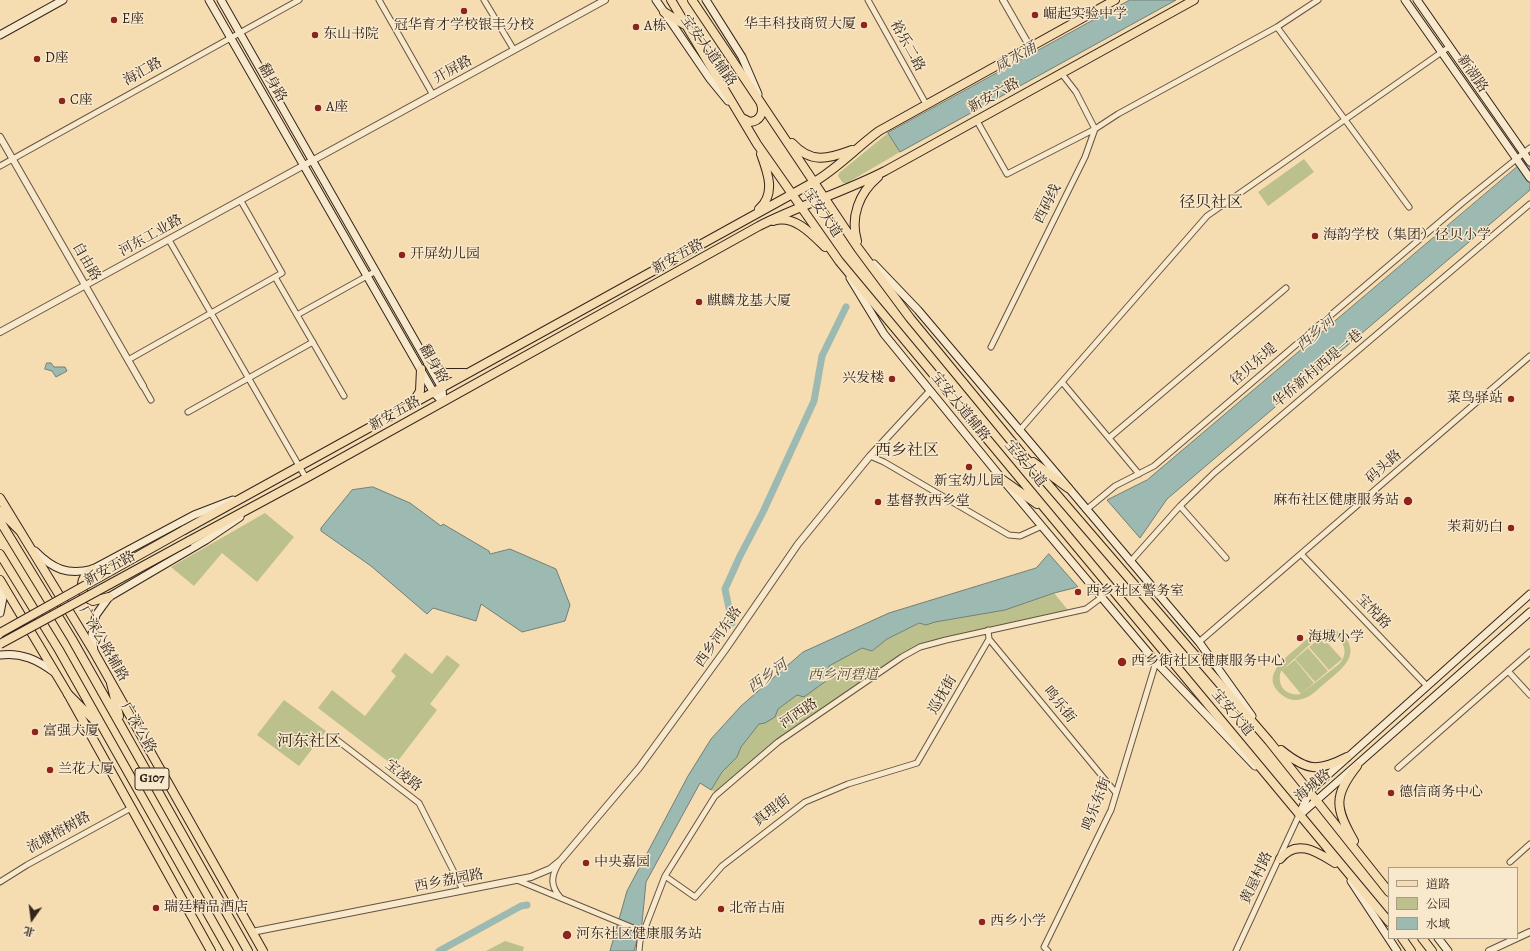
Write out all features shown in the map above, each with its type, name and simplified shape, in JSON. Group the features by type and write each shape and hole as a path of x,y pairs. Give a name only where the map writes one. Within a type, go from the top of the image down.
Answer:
{"main road":[{"path":"0,35 63,0"},
{"name":"翻身路","path":"209,0 434,393 443,402"},
{"name":"翻身路","path":"221,0 442,388 443,402"},
{"name":"宝安大道辅路","path":"656,0 710,79 740,116"},
{"name":"宝安大道","path":"671,0 757,144 802,206 839,261 1281,792 1342,868 1388,921"},
{"name":"宝安大道","path":"692,0 858,248 910,318 1022,454 1269,741 1388,891"},
{"name":"宝安大道辅路","path":"706,0 742,57 761,104"},
{"name":"新安六路","path":"793,194 828,173 879,131 1115,0"},
{"name":"新安六路","path":"802,206 885,171 1194,0"},
{"name":"新湖路","path":"1405,0 1530,178"},
{"name":"新湖路","path":"1417,0 1526,157"},
{"path":"664,12 687,26"},
{"path":"740,116 747,121 756,120 762,114 761,104"},
{"path":"777,127 799,150 812,157 833,157 857,148"},
{"path":"750,217 767,201 769,192 768,174 757,144"},
{"path":"885,171 870,186 856,208 854,229 858,248 918,310 1199,642 1269,741 1288,756 1313,768 1327,767 1347,757"},
{"name":"新安五路","path":"0,633 793,194"},
{"name":"新安五路","path":"0,644 306,478 759,226 802,206"},
{"path":"759,226 776,220 793,222 810,232 839,261"},
{"name":"宝安大道辅路","path":"839,261 877,324 1003,480 1156,662 1195,705 1281,792"},
{"path":"428,363 445,373 458,374 472,372"},
{"path":"408,407 420,391 421,369"},
{"path":"1022,454 1068,488"},
{"path":"1003,480 1047,511"},
{"path":"255,491 194,515 93,569 84,575 82,580 82,591 85,596 93,601 109,597 206,540 260,503"},
{"name":"广深公路辅路","path":"0,498 94,652 263,951"},
{"path":"0,511 20,530"},
{"name":"广深公路","path":"0,521 72,639 248,951"},
{"path":"28,545 43,560 65,572 74,573 93,569"},
{"name":"G107","path":"0,554 60,650 104,731 229,951"},
{"path":"0,613 3,598 1,581"},
{"path":"1,581 68,694 211,951"},
{"name":"海城路","path":"1299,815 1310,791 1530,594"},
{"path":"94,652 92,634 96,615 109,597"},
{"name":"海城路","path":"1299,815 1357,766 1530,612"},
{"path":"0,655 8,654 26,656 38,661 55,673"},
{"path":"111,683 123,728"},
{"path":"68,694 104,731"},
{"path":"1357,766 1340,791 1339,804 1344,821 1366,862 1388,885"},
{"path":"1280,859 1289,850 1300,847 1314,850 1342,868 1388,937"},
{"path":"1389,939 1397,951"},
{"path":"1403,939 1411,951"},
{"path":"1423,939 1432,951"},
{"path":"1439,939 1448,951"}],"street":[{"name":"海汇路","path":"0,166 299,0"},
{"path":"379,0 433,95"},
{"path":"484,0 514,50"},
{"name":"开屏路","path":"313,161 605,0"},
{"name":"裕乐二路","path":"868,0 926,104"},
{"path":"1003,0 1030,47"},
{"path":"977,121 1007,174 1095,129 1118,114 1277,27 1318,0"},
{"path":"1277,27 1343,120 1409,207"},
{"path":"1019,431 1207,216 1449,47"},
{"path":"1062,74 1076,92 1095,129"},
{"name":"西码线","path":"991,347 1085,157 1095,129"},
{"name":"自由路","path":"0,136 151,400"},
{"name":"径贝东堤","path":"1088,512 1115,486 1154,466 1456,208 1517,161 1526,157 1530,148"},
{"name":"河东工业路","path":"0,332 313,161"},
{"path":"128,360 282,273 241,201"},
{"name":"华侨新村西堤一巷","path":"1130,562 1180,506 1214,473 1530,204"},
{"path":"169,240 306,478"},
{"path":"297,315 376,271"},
{"path":"275,277 344,396"},
{"path":"1109,438 1286,288"},
{"path":"188,412 313,342"},
{"name":"码头路","path":"1199,642 1530,356"},
{"path":"1062,382 1139,474"},
{"name":"西乡河东路","path":"517,880 539,874 550,869 561,860 639,768 725,650 798,544 870,456 930,391"},
{"path":"870,456 884,462 1008,535 1020,536 1042,526"},
{"path":"1180,506 1226,558"},
{"name":"宝悦路","path":"1301,554 1427,686"},
{"name":"河西路","path":"638,951 643,932 665,876 715,796 778,742 920,647 988,630 1086,609 1102,597"},
{"path":"988,630 989,639"},
{"name":"巡抚街","path":"917,763 989,639"},
{"name":"鸣乐街","path":"989,639 1116,793"},
{"path":"1398,768 1530,652"},
{"name":"鸣乐东街","path":"1046,949 1111,810 1156,662"},
{"path":"1508,671 1530,695"},
{"name":"宝凌路","path":"333,737 418,804 463,890"},
{"name":"真理街","path":"665,876 695,897 722,866 805,802 848,784 917,763"},
{"name":"流塘榕树路","path":"0,882 27,865 131,808"},
{"name":"黄屋村路","path":"1236,951 1280,859 1299,815"},
{"path":"1510,862 1530,844"},
{"path":"561,860 552,880 554,889 561,898"},
{"path":"517,880 643,932"},
{"name":"西乡荔园路","path":"252,932 517,880"},
{"path":"1518,938 1530,932"},
{"path":"1490,951 1515,939"}],"green space":[{"path":"888,133 900,152 847,183 843,183 838,176 839,173"},
{"path":"1304,159 1314,172 1268,206 1258,192"},
{"path":"265,513 294,537 257,582 222,553 194,586 171,567"},
{"name":"西乡河碧道","path":"1054,593 1068,610 917,645 777,740 715,792 711,790 722,772 737,757 741,747 759,723 765,723 778,709 797,695 829,666 862,648 872,651 887,639 919,623 926,625 935,622 1005,610"},
{"path":"1323,629 1333,630 1338,631 1343,635 1349,644 1349,657 1346,663 1336,674 1311,695 1299,700 1287,698 1276,688 1273,682 1273,675 1286,657","holes":["1328,635 1334,636 1344,646 1345,651 1342,660 1301,694 1314,683 1295,660 1282,670 1317,638","1281,671 1301,694 1287,692 1281,685"]},
{"path":"1322,637 1342,659 1329,670 1309,647"},
{"path":"1308,648 1328,671 1315,682 1295,659"},
{"path":"405,653 432,674 447,655 460,665 430,704 437,710 394,766 318,708 332,690 365,716 396,676 391,671"},
{"path":"284,700 326,731 299,766 257,735"},
{"path":"505,941 524,947 523,951 486,951"}],"water":[{"path":"1130,0 1176,0 900,152 888,133"},
{"path":"1530,156 1530,190 1167,499 1140,538 1107,500 1147,480"},
{"path":"47,363 51,363 54,367 65,367 67,371 56,377 52,371 45,369"},
{"path":"373,487 410,503 441,526 443,524 489,551 490,554 510,549 556,569 570,605 565,621 522,632 481,604 476,621 433,608 427,614 371,566 321,531 321,528 352,490"},
{"path":"1049,554 1078,587 1054,593 1005,610 935,622 926,625 919,623 887,639 872,651 862,648 829,666 826,681 804,697 797,695 778,709 775,717 765,723 759,724 741,747 737,757 722,772 711,790 700,783 646,882 642,923 634,951 610,951 627,891 688,776 711,739 741,706 803,652 889,613 1036,568"}],"waterway":[{"path":"732,623 725,589 763,512 814,401 822,356 846,307"},
{"path":"439,951 521,906 527,905"}],"place":[{"name":"冠华育才学校银丰分校","path":"464,11"},
{"name":"崛起实验中学","path":"1035,15"},
{"name":"E座","path":"114,20"},
{"name":"华丰科技商贸大厦","path":"864,25"},
{"name":"A栋","path":"636,27"},
{"name":"东山书院","path":"315,35"},
{"name":"D座","path":"37,59"},
{"name":"C座","path":"62,101"},
{"name":"A座","path":"318,108"},
{"name":"海韵学校（集团）径贝小学","path":"1315,236"},
{"name":"开屏幼儿园","path":"402,255"},
{"name":"麒麟龙基大厦","path":"699,302"},
{"name":"兴发楼","path":"892,379"},
{"name":"菜鸟驿站","path":"1511,399"},
{"name":"新宝幼儿园","path":"969,467"},
{"name":"麻布社区健康服务站","path":"1408,501"},
{"name":"基督教西乡堂","path":"878,502"},
{"name":"茉莉奶白","path":"1511,528"},
{"name":"西乡社区警务室","path":"1078,592"},
{"name":"海城小学","path":"1300,638"},
{"name":"西乡街社区健康服务中心","path":"1122,662"},
{"name":"富强大厦","path":"35,732"},
{"name":"兰花大厦","path":"50,770"},
{"name":"德信商务中心","path":"1391,793"},
{"name":"中央嘉园","path":"586,863"},
{"name":"瑞廷精品酒店","path":"156,908"},
{"name":"北帝古庙","path":"721,909"},
{"name":"西乡小学","path":"982,922"},
{"name":"河东社区健康服务站","path":"567,935"}],"district":[{"name":"径贝社区","path":"1211,203"},
{"name":"西乡社区","path":"907,451"},
{"name":"河东社区","path":"309,742"}],"water label":[{"name":"咸水涌","path":"1016,58"},
{"name":"西乡河","path":"1316,334"},
{"name":"西乡河","path":"768,677"}]}
